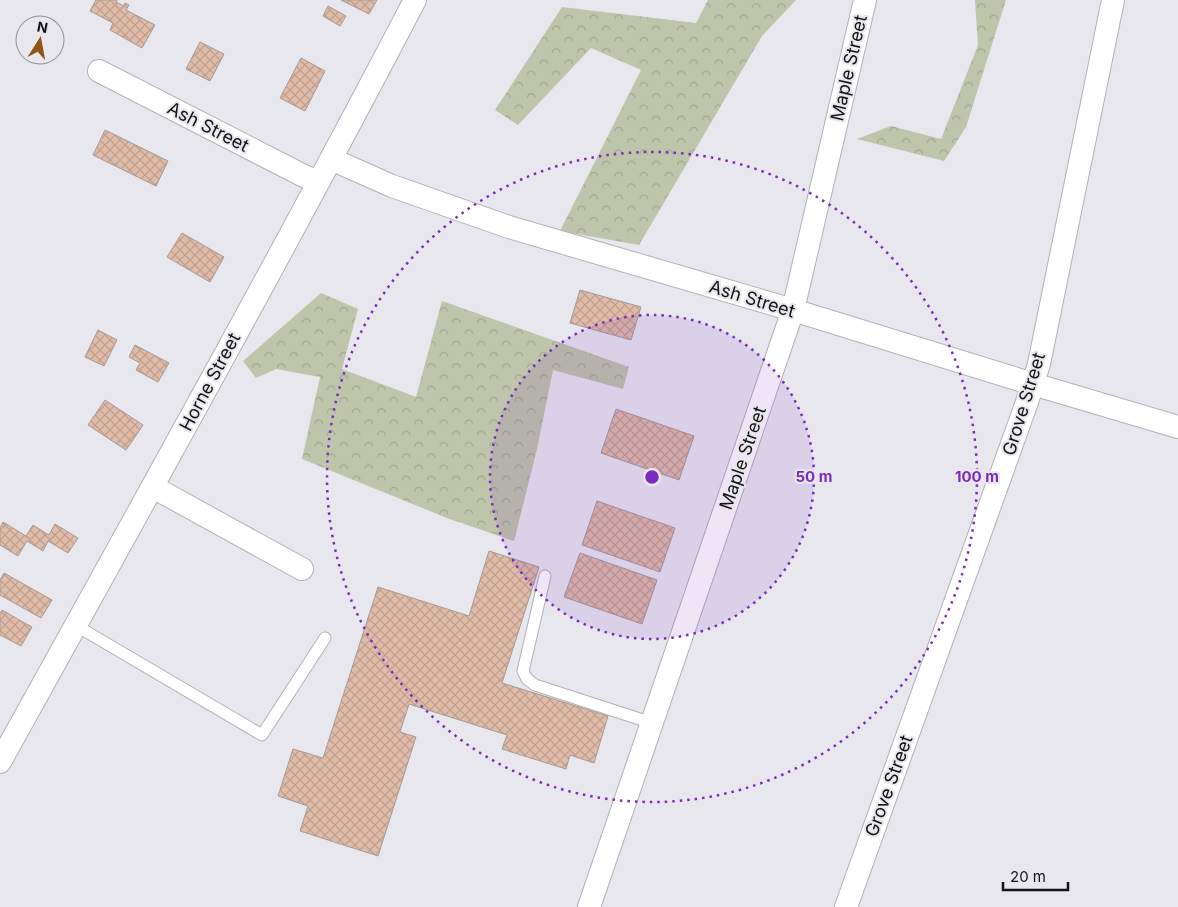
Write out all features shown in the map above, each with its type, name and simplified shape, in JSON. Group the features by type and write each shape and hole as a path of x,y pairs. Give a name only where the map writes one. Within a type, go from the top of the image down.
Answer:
{"street":[{"name":"Horne Street","path":"0,762 153,487 415,0"},
{"name":"Maple Street","path":"589,907 793,310 865,0"},
{"name":"Grove Street","path":"846,907 1033,384 1113,0"},
{"name":"Ash Street","path":"99,72 318,182"},
{"name":"Ash Street","path":"331,159 392,186 509,227 793,310 1178,428"},
{"path":"153,487 302,569"}],"lane":[{"path":"545,576 523,671 527,679 534,684 652,723"},
{"path":"75,625 262,735 325,638"}],"green space":[{"path":"708,0 796,0 762,36 639,245 560,231 641,70 591,48 518,125 495,110 562,7 696,23"},
{"path":"975,0 1006,0 966,127 944,161 857,139 891,126 941,139 978,45"},
{"path":"321,293 358,309 342,369 416,397 442,301 629,367 623,389 553,370 537,449 514,541 447,518 302,459 320,377 276,369 256,378 243,361"}],"building":[{"path":"96,0 117,0 116,2 124,6 125,3 129,5 126,10 155,25 142,48 110,30 113,23 90,11"},
{"path":"341,0 377,0 369,14"},
{"path":"328,6 346,16 340,26 323,16"},
{"path":"200,42 224,54 210,81 186,69"},
{"path":"301,58 325,71 305,111 280,98"},
{"path":"105,130 168,161 156,186 93,155"},
{"path":"182,233 224,257 210,282 167,257"},
{"path":"580,290 641,307 631,340 570,323"},
{"path":"98,330 117,340 104,366 85,357"},
{"path":"135,345 169,363 158,382 136,370 140,363 129,357"},
{"path":"105,400 143,425 126,450 88,425"},
{"path":"616,409 694,436 679,480 601,453"},
{"path":"597,501 675,528 660,572 582,545"},
{"path":"3,522 26,536 33,525 49,535 55,524 78,538 68,553 48,541 43,551 27,541 18,556 0,545 0,528"},
{"path":"489,551 539,567 502,683 608,716 594,763 570,755 566,769 502,749 507,735 409,704 400,732 416,737 378,856 300,831 308,806 278,796 293,749 323,758 378,587 469,616"},
{"path":"580,553 657,580 642,624 564,597"},
{"path":"4,573 52,600 41,618 0,595 0,580"},
{"path":"2,610 32,627 21,646 0,635 0,614"}]}
